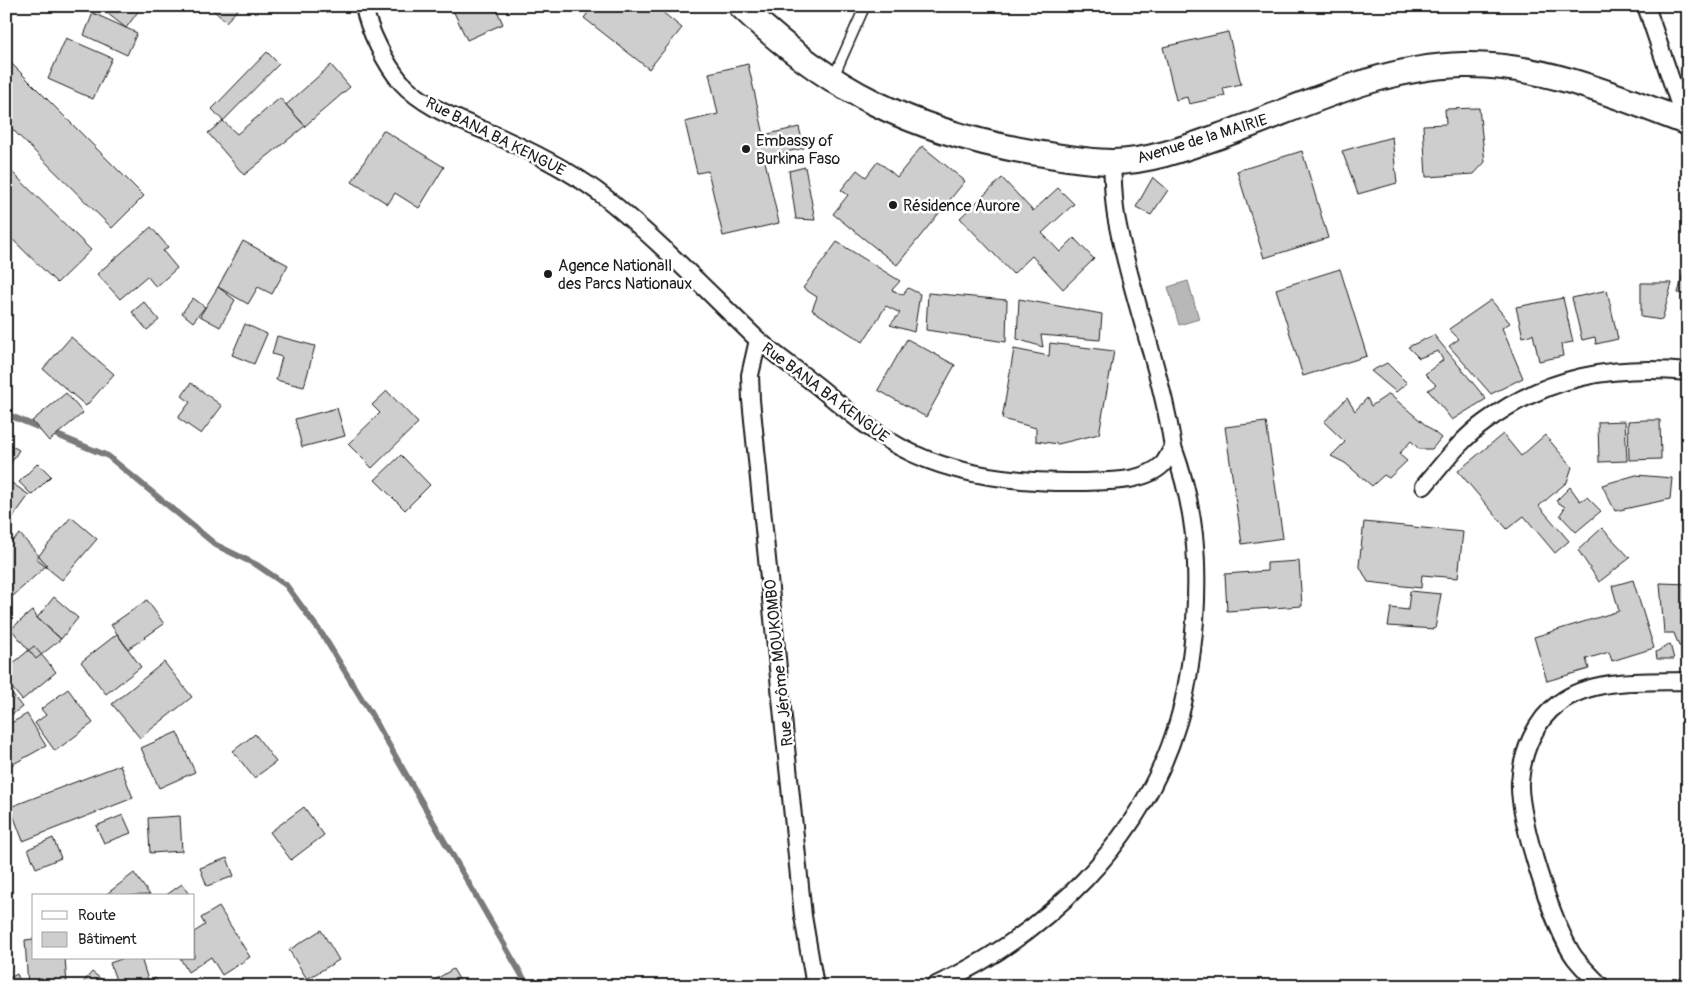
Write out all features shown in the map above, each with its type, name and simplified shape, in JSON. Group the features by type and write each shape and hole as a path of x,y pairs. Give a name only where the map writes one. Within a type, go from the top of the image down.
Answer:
{"main road":[{"name":"Avenue de la MAIRIE","path":"741,6 794,53 832,80 876,105 938,130 1013,148 1112,162 1146,158 1220,136 1377,77 1420,68 1461,65 1489,65 1520,69 1558,78 1686,122"}],"street":[{"name":"Rue BANA BA KENGUE","path":"364,6 367,21 393,70 401,82 416,95 461,120 552,162 605,198 665,251 758,340 877,433 902,448 934,461 973,473 1021,479 1112,481 1145,475 1162,464 1173,447"},
{"path":"1646,6 1686,122"},
{"path":"934,986 992,955 1030,929 1064,901 1114,845 1138,810 1157,775 1178,722 1186,688 1198,581 1194,524 1182,470 1173,447 1169,422 1130,276 1116,215 1112,162"},
{"name":"Rue Jérôme MOUKOMBO","path":"758,340 750,375 751,400 803,916 815,986"},
{"path":"1424,486 1466,438 1485,422 1541,390 1589,374 1622,369 1656,369 1688,372"},
{"path":"1601,986 1574,957 1564,938 1532,850 1525,822 1520,784 1525,753 1543,719 1558,703 1573,694 1595,686 1688,681"}],"lane":[{"path":"832,80 865,6"}],"shaded area":[{"path":"1188,281 1199,319 1179,325 1168,287"}],"building":[{"path":"98,6 142,6 126,28"},
{"path":"209,6 241,6 226,22"},
{"path":"451,6 495,6 503,24 467,40"},
{"path":"593,6 655,6 682,28 649,69 584,18"},
{"path":"93,13 137,33 127,55 84,35"},
{"path":"1228,32 1241,84 1223,88 1225,96 1189,104 1187,97 1176,100 1163,47"},
{"path":"66,38 112,58 93,99 48,79"},
{"path":"267,52 279,64 223,121 212,109"},
{"path":"6,58 144,196 112,228 6,123"},
{"path":"748,64 764,135 799,127 804,148 764,157 779,223 723,236 708,171 697,173 685,122 718,114 709,73"},
{"path":"331,65 350,87 305,126 286,105"},
{"path":"280,98 305,126 244,175 208,133 223,121 237,134"},
{"path":"1479,108 1485,162 1474,174 1426,177 1423,125 1446,124 1445,109"},
{"path":"383,130 444,167 419,208 395,193 388,204 352,182"},
{"path":"1392,137 1397,183 1358,194 1342,151"},
{"name":"Résidence Aurore","path":"922,146 965,181 897,265 833,214 848,195 841,190 857,170 866,177 878,161 897,177"},
{"path":"1302,151 1328,238 1264,258 1237,171"},
{"path":"6,166 91,250 57,283 6,233"},
{"path":"805,167 815,220 796,219 789,171"},
{"path":"1153,177 1168,190 1151,215 1136,207"},
{"path":"1002,178 1033,211 1058,188 1074,204 1042,233 1060,252 1074,238 1094,259 1063,289 1032,256 1013,274 960,218"},
{"path":"151,227 168,247 163,251 177,268 156,287 147,276 120,299 97,274"},
{"path":"243,241 288,265 272,294 258,287 248,304 218,287"},
{"path":"837,242 900,281 892,290 903,295 908,288 920,294 914,332 890,325 900,313 886,306 863,342 812,310 817,297 803,288"},
{"path":"1685,267 1688,267 1688,295 1678,293"},
{"path":"1340,269 1367,356 1303,376 1276,289"},
{"path":"1641,283 1672,283 1662,320 1641,317"},
{"path":"218,287 235,300 220,327 200,316"},
{"path":"1607,290 1618,339 1596,344 1595,337 1582,340 1572,298"},
{"path":"928,293 1007,300 1006,342 926,330"},
{"path":"193,298 205,307 193,322 182,313"},
{"path":"1563,298 1573,342 1561,344 1563,356 1539,361 1533,334 1523,337 1516,307"},
{"path":"1019,299 1102,314 1100,340 1041,335 1043,347 1017,339"},
{"path":"1491,300 1510,323 1502,328 1523,378 1491,394 1449,346 1459,339 1449,329"},
{"path":"144,302 159,320 147,330 132,312"},
{"path":"245,324 267,334 254,364 232,355"},
{"path":"1434,335 1486,399 1452,420 1428,390 1436,385 1425,374 1443,360 1438,351 1419,358 1408,347"},
{"path":"277,336 315,346 304,387 276,380 282,357 272,354"},
{"path":"71,337 114,374 86,406 43,369"},
{"path":"907,339 955,365 926,417 878,390"},
{"path":"1050,343 1114,351 1099,434 1058,444 1036,441 1036,428 1002,419 1014,349 1049,356"},
{"path":"1387,363 1407,383 1396,392 1371,371"},
{"path":"191,383 222,406 201,434 178,418 190,402 182,396"},
{"path":"387,391 418,423 372,468 348,444 380,413 372,405"},
{"path":"66,393 83,413 49,441 32,421"},
{"path":"1389,394 1441,438 1432,449 1419,449 1411,441 1399,454 1407,461 1389,478 1384,475 1372,486 1345,463 1331,456 1345,442 1324,422 1347,398 1355,411 1367,398 1371,406"},
{"path":"337,408 345,436 302,447 295,419"},
{"path":"1660,420 1661,459 1629,460 1628,421"},
{"path":"1625,421 1627,461 1599,462 1598,422"},
{"path":"1266,422 1283,538 1242,544 1225,427"},
{"path":"1503,434 1521,456 1545,435 1572,467 1567,482 1539,506 1569,541 1555,553 1524,516 1507,529 1458,471"},
{"path":"6,443 19,450 6,471"},
{"path":"401,455 430,485 405,510 375,480"},
{"path":"38,463 51,476 32,495 19,482"},
{"path":"1636,475 1672,478 1670,499 1615,511 1602,485"},
{"path":"6,479 29,495 6,527"},
{"path":"1570,487 1580,501 1587,497 1601,511 1576,532 1560,515 1565,507 1556,501"},
{"path":"71,517 97,539 62,580 36,559"},
{"path":"1364,522 1463,532 1458,578 1422,575 1421,588 1368,582 1359,565"},
{"path":"1602,528 1630,558 1599,582 1578,550"},
{"path":"20,534 47,565 13,596 6,588 6,546"},
{"path":"1299,561 1302,606 1227,611 1225,574 1267,571 1267,563"},
{"path":"1633,580 1654,648 1612,661 1609,652 1586,659 1589,669 1547,681 1534,637 1619,611 1612,586"},
{"path":"1660,583 1688,584 1688,647 1679,646 1674,633 1664,633"},
{"path":"1410,591 1441,594 1435,629 1388,626 1391,608 1408,610"},
{"path":"54,597 78,618 61,639 37,618"},
{"path":"147,600 164,624 128,649 111,625"},
{"path":"33,610 37,618 61,639 36,659 11,629"},
{"path":"117,634 141,667 106,694 81,662"},
{"path":"1670,644 1674,659 1657,659 1656,652"},
{"path":"34,646 56,672 22,700 6,681 6,669"},
{"path":"164,662 192,697 140,738 112,704"},
{"path":"6,686 22,707 6,719"},
{"path":"68,689 93,723 55,751 35,723 46,715 41,709"},
{"path":"27,714 46,746 6,768 6,726"},
{"path":"177,732 195,772 159,788 141,748"},
{"path":"255,734 276,762 254,778 233,751"},
{"path":"120,765 133,798 23,841 10,807"},
{"path":"304,807 324,835 291,860 270,832"},
{"path":"123,815 131,833 104,843 96,826"},
{"path":"180,816 182,851 150,853 148,818"},
{"path":"53,838 61,858 36,868 28,849"},
{"path":"227,858 234,876 207,886 200,868"},
{"path":"134,873 149,894 107,894"},
{"path":"182,884 189,894 168,894"},
{"path":"219,907 250,957 222,975 211,957 188,972 181,960 195,960 195,931 205,925 201,918"},
{"path":"321,930 339,960 307,979 289,950"},
{"path":"32,939 32,960 65,960 67,985 28,986 25,940"},
{"path":"118,960 142,960 148,980 131,986 118,986 110,963"},
{"path":"453,969 463,986 425,986"},
{"path":"92,972 110,986 80,986"},
{"path":"17,974 22,986 6,986 6,980"},
{"path":"199,977 203,986 189,986"},
{"path":"155,978 160,986 145,986"}],"waterway":[{"path":"6,414 108,456 216,545 257,565 286,585 324,637 371,714 528,986"}],"place":[{"name":"Embassy of Burkina Faso","path":"746,149"},
{"name":"Résidence Aurore","path":"893,205"},
{"name":"Agence Nationall des Parcs Nationaux","path":"548,274"}]}
